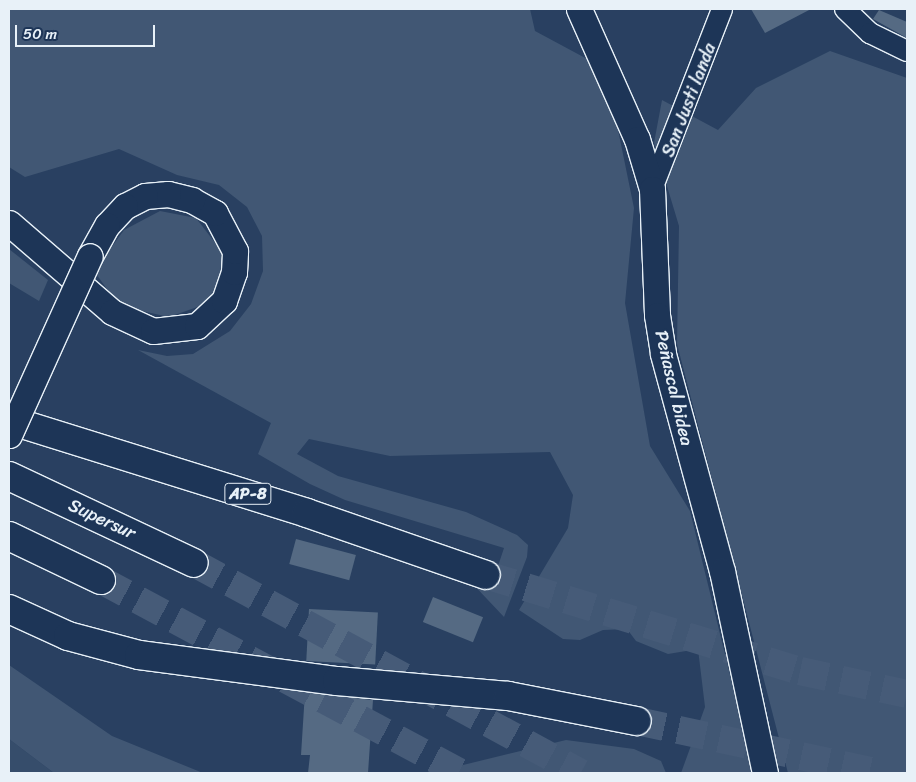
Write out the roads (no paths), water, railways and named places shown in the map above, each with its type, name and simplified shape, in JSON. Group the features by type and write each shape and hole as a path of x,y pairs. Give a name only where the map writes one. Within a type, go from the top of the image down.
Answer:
{"highway":[{"name":"AP-8","path":"9,420 307,513 486,575"},
{"name":"Supersur","path":"9,476 194,563"},
{"path":"9,536 101,580"},
{"path":"9,610 68,636 139,656 337,681 508,696 637,721"}],"street":[{"name":"Peñascal bidea","path":"579,9 638,139 652,189 657,315 663,354 722,570 765,773"},
{"name":"San Justi landa","path":"652,189 722,9"},
{"path":"845,9 870,33 907,51"},
{"path":"9,223 112,312 153,331 196,326 224,300 234,272 235,251 215,213 192,200 168,194 145,196 125,206 107,225 90,256 9,435"}],"tunnel":[{"path":"194,563 581,773"},
{"path":"486,575 800,671 907,694"},
{"path":"101,580 461,773"},
{"path":"637,721 879,773"}]}
